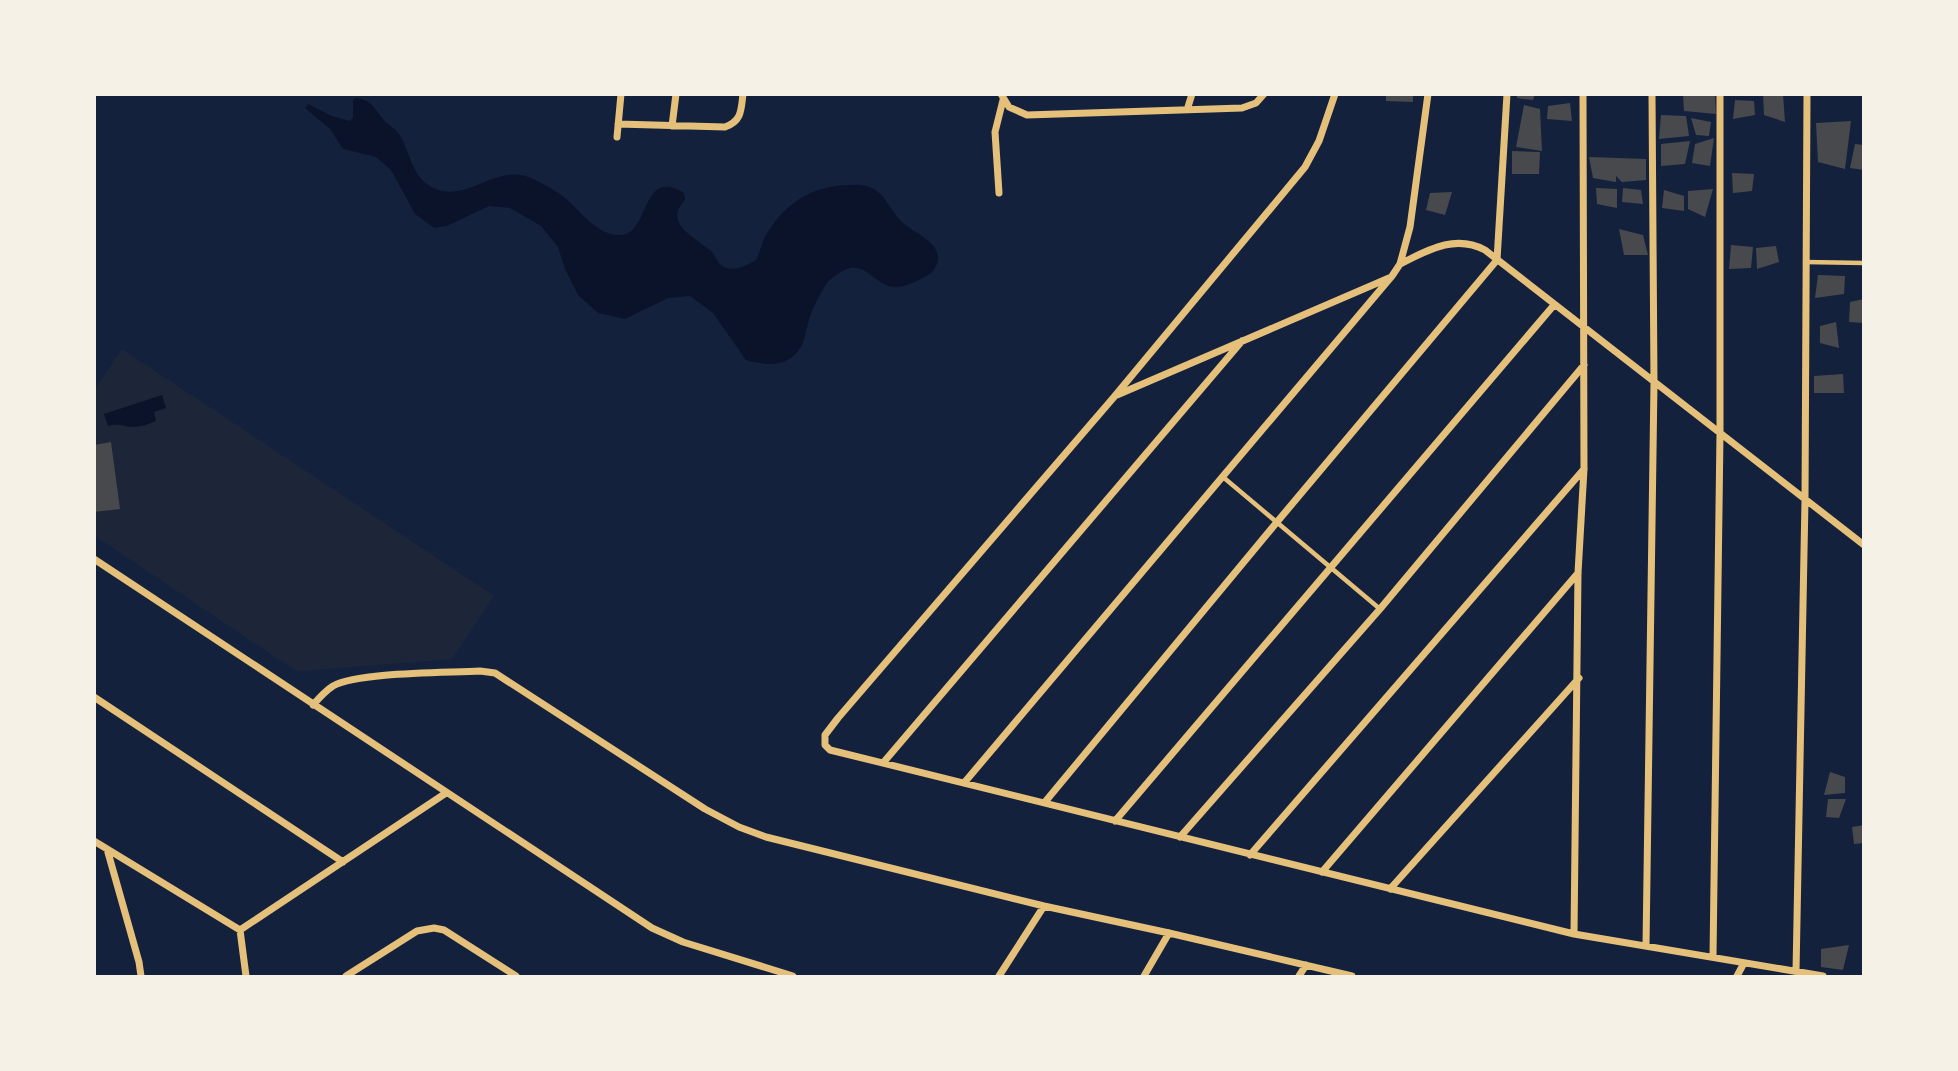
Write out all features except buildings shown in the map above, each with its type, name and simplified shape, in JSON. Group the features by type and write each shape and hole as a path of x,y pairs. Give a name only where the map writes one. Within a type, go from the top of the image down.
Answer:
{"street":[{"path":"617,136 621,94"},
{"path":"672,126 676,94"},
{"path":"618,124 725,127 732,125 740,117 743,94"},
{"path":"1187,110 1192,94"},
{"path":"1002,97 1018,113 1027,115 1242,108 1256,103 1264,94"},
{"path":"1335,94 1320,141 1305,167 1114,397 838,718 825,735 825,745 830,750 1574,934 1823,976"},
{"path":"964,783 1392,276 1400,264 1410,227 1428,94"},
{"path":"1045,802 1497,260 1507,94"},
{"path":"1574,934 1579,678 1578,573 1584,469 1583,94"},
{"path":"1646,946 1654,383 1651,94"},
{"path":"1713,957 1720,434 1720,94"},
{"path":"1796,972 1805,500 1807,94"},
{"path":"999,193 995,132 1002,97"},
{"path":"1400,264 1433,248 1462,242 1475,245 1864,545"},
{"path":"1114,397 1392,276"},
{"path":"1115,821 1554,305"},
{"path":"883,763 1241,341"},
{"path":"1180,837 1380,609 1584,365"},
{"path":"1250,855 1584,469"},
{"path":"94,559 652,928 682,942 793,976"},
{"path":"1322,872 1578,573"},
{"path":"313,705 333,686 356,678 480,671 495,673 705,809 739,827 766,837 1044,906 1352,976"},
{"path":"1390,889 1579,678"},
{"path":"94,697 343,862"},
{"path":"240,930 446,793"},
{"path":"94,841 240,930"},
{"path":"107,849 141,976"},
{"path":"999,976 1044,906"},
{"path":"346,976 417,931 434,928 444,930 516,976"},
{"path":"240,930 246,976"},
{"path":"1144,976 1169,933"},
{"path":"1737,976 1744,963"},
{"path":"1299,976 1306,965"}],"lane":[{"path":"1805,262 1864,263"},
{"path":"1223,477 1380,609"}],"shaded area":[{"path":"355,98 369,102 375,108 404,142 419,176 432,187 443,191 464,190 508,175 519,175 531,178 557,192 596,227 620,235 630,232 637,224 653,194 660,188 670,187 684,193 685,200 677,216 683,229 710,250 722,266 732,269 756,260 765,237 776,220 800,198 831,187 862,185 878,192 901,221 927,240 937,252 938,260 930,274 899,287 885,284 860,269 846,270 833,277 825,286 812,311 802,345 791,358 770,364 746,360 713,313 690,296 668,298 625,319 598,313 578,295 558,247 541,226 510,208 489,206 447,226 434,228 415,214 391,170 376,157 343,149 330,129 305,108 308,104 332,116 350,121 353,118"},
{"path":"122,349 494,596 452,659 301,671 293,669 95,536 95,389"},
{"path":"162,395 166,408 154,412 156,421 135,427 108,426 104,414"}]}
